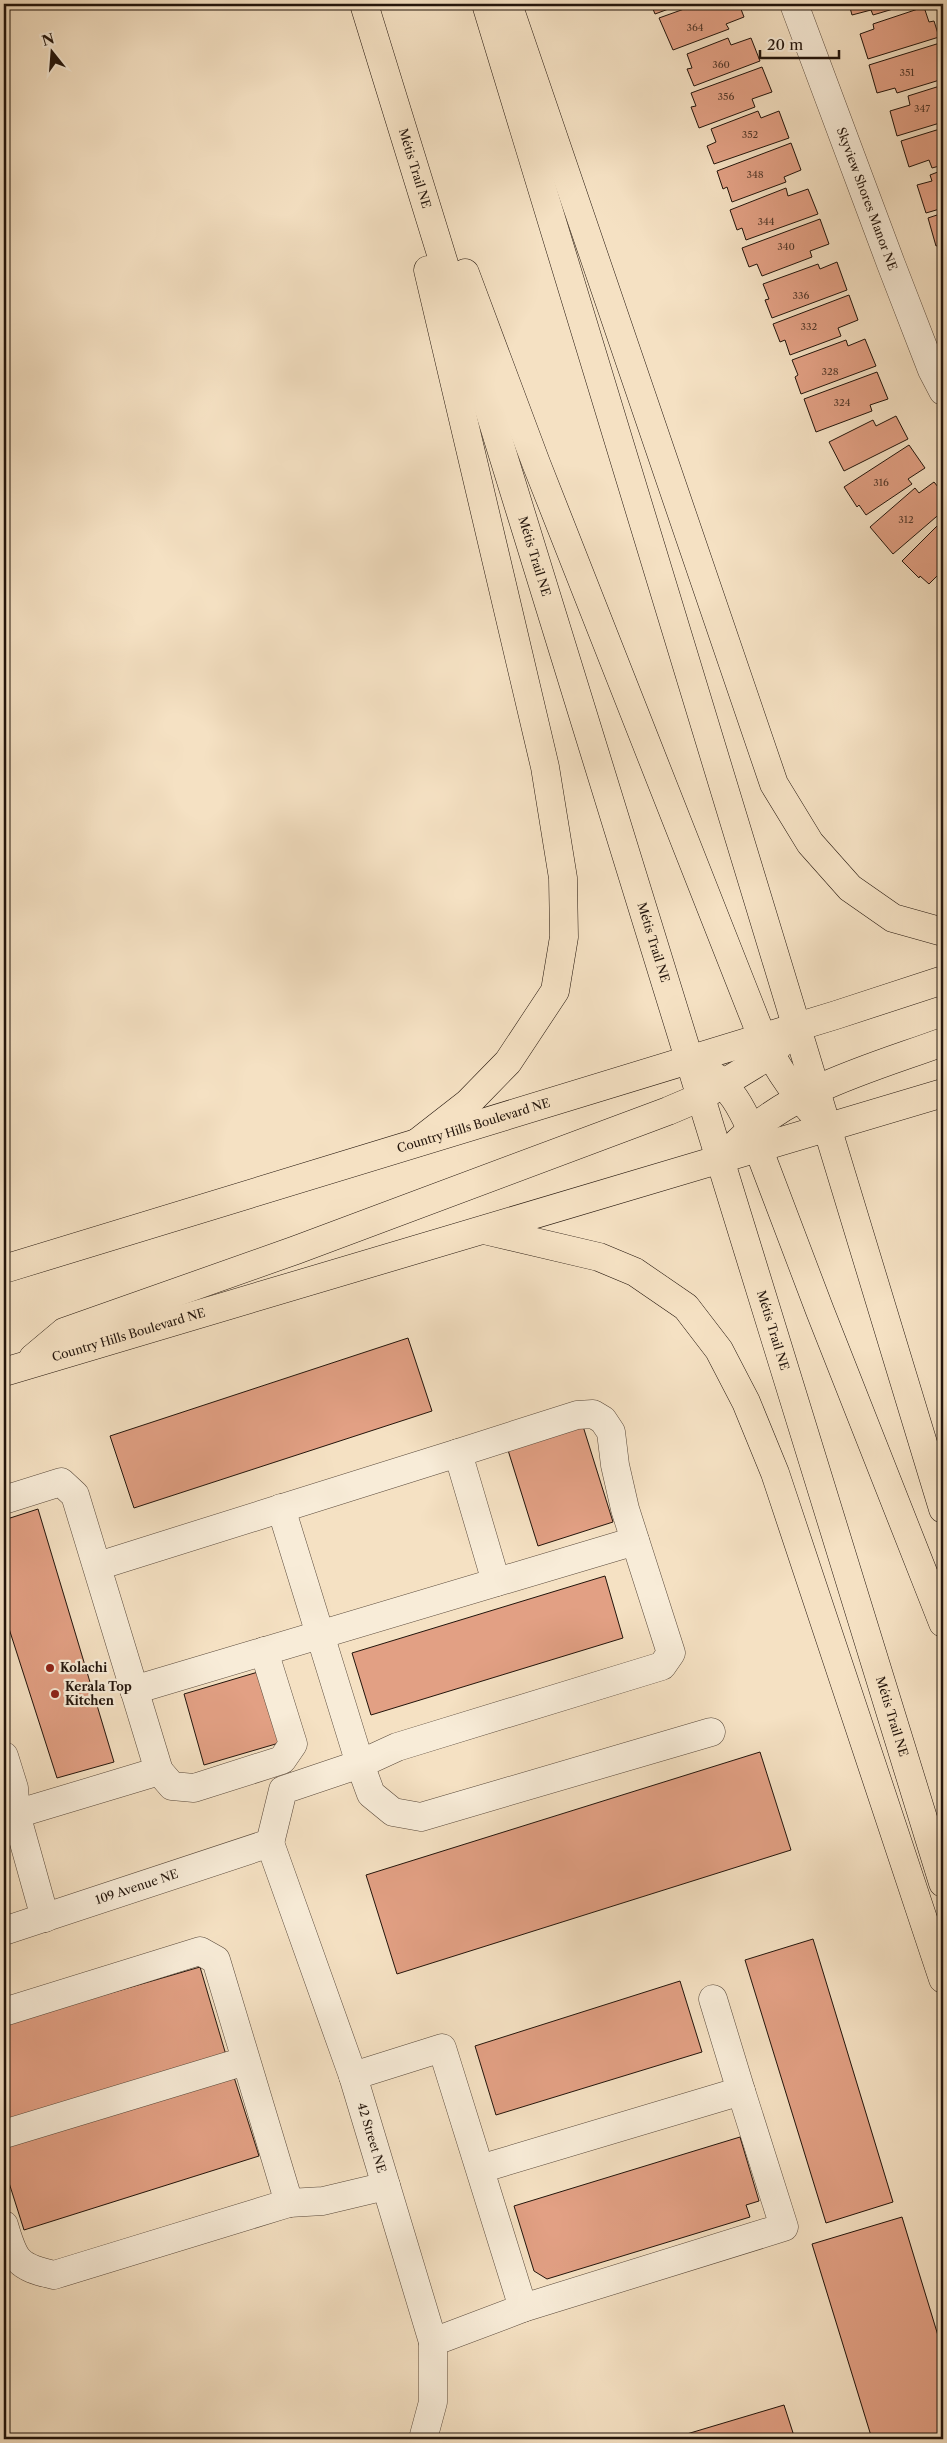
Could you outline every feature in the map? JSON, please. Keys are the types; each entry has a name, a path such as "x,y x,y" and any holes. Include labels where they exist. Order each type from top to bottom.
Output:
{"main road":[{"name":"Métis Trail NE","path":"364,4 943,1883"},
{"path":"486,4 796,1026 807,1093"},
{"path":"508,4 774,784 810,844 850,888 893,918 943,932"},
{"path":"372,33 545,767 563,878 564,937 555,991 508,1062 468,1102 418,1142"},
{"path":"401,125 450,236 536,463 766,1046 807,1093 827,1128 943,1509"},
{"name":"Country Hills Boulevard NE","path":"4,1269 689,1059 766,1046 796,1026 943,980"},
{"path":"721,1159 755,1138 807,1093 943,1042"},
{"path":"13,1369 64,1332 296,1250 701,1097 724,1083 766,1046"},
{"path":"689,1059 724,1083 742,1107 943,1623"},
{"path":"755,1138 827,1128 943,1093"},
{"name":"Country Hills Boulevard NE","path":"13,1369 721,1159"},
{"path":"482,1230 599,1257 635,1272 686,1307 719,1350 746,1402 776,1473 943,1979"}],"street":[{"name":"Skyview Shores Manor NE","path":"794,4 932,370 943,391"},
{"path":"98,1566 577,1415 593,1414 603,1420 610,1432 615,1466 635,1541 671,1653 662,1666 397,1747 360,1764 283,1790 270,1843"},
{"path":"458,1453 496,1582"},
{"path":"4,1500 61,1482 75,1495 159,1771 172,1786 194,1788 282,1760 293,1744 264,1651"},
{"path":"281,1508 371,1794 393,1812 421,1817 711,1732"},
{"path":"134,1690 635,1541"},
{"path":"4,1756 14,1788 10,1811 45,1918"},
{"path":"10,1811 159,1771"},
{"name":"109 Avenue NE","path":"4,1931 270,1843"},
{"name":"42 Street NE","path":"270,1843 353,2076 433,2342 433,2402 424,2439"},
{"path":"4,2012 200,1951 216,1960 289,2203"},
{"path":"433,2342 523,2308 784,2227 713,1999"},
{"path":"353,2076 442,2048 523,2308"},
{"path":"4,2134 245,2061"},
{"path":"480,2169 741,2091"},
{"path":"4,2225 12,2253 30,2270 54,2275 289,2203 323,2201 386,2186"}],"building":[{"path":"651,4 682,4 655,14"},
{"path":"698,4 739,4 744,17 726,24 729,29 673,50 659,18"},
{"path":"849,4 910,4 873,15 871,10 852,15"},
{"path":"924,7 929,22 934,21 939,37 868,59 860,34 874,29 873,24"},
{"path":"728,38 731,45 751,38 760,61 694,86 687,69 692,68 687,54"},
{"path":"943,42 943,79 897,93 895,88 877,93 869,65"},
{"path":"762,67 772,92 752,99 755,107 699,128 691,107 696,106 691,93"},
{"path":"943,85 943,122 897,136 890,111 910,105 908,96"},
{"path":"758,111 761,118 779,111 789,138 714,164 707,146 716,142 711,129"},
{"path":"943,128 943,165 932,168 929,160 909,167 901,141"},
{"path":"791,143 801,170 784,177 786,182 732,202 727,187 723,189 717,171"},
{"path":"943,170 943,208 926,213 917,185 932,181 930,175"},
{"path":"786,188 788,196 808,189 818,214 746,240 742,228 737,230 730,210"},
{"path":"943,213 943,244 936,246 928,218"},
{"path":"820,219 829,244 810,251 812,257 762,276 757,264 749,267 742,248"},
{"path":"837,262 847,290 772,318 765,300 769,299 763,284 818,264 820,269"},
{"path":"849,295 858,320 838,328 841,336 790,355 785,340 780,342 773,324"},
{"path":"865,339 876,366 801,394 795,377 798,375 792,360 846,340 848,346"},
{"path":"877,372 888,399 870,405 872,411 816,432 804,399"},
{"path":"896,416 908,439 844,471 829,442 873,420 876,426"},
{"path":"909,445 925,468 908,479 912,484 866,515 859,505 857,507 844,487"},
{"path":"934,482 943,493 943,511 893,554 870,527 915,488 919,493"},
{"path":"943,520 943,570 929,584 920,576 919,578 902,561"},
{"path":"408,1338 432,1411 134,1508 110,1436"},
{"path":"582,1423 613,1522 538,1546 507,1447"},
{"path":"38,1509 114,1762 57,1778 4,1613 4,1520"},
{"path":"605,1576 623,1638 371,1715 352,1653"},
{"path":"258,1672 279,1743 204,1765 184,1694"},
{"path":"760,1752 791,1850 397,1974 366,1875"},
{"path":"813,1939 893,2202 826,2223 745,1960"},
{"path":"200,1967 226,2055 4,2120 4,2024"},
{"path":"680,1981 702,2052 496,2115 475,2046"},
{"path":"233,2074 259,2156 24,2230 4,2167 4,2146"},
{"path":"740,2137 759,2201 746,2205 750,2217 547,2279 534,2271 514,2206"},
{"path":"902,2217 943,2352 943,2439 872,2439 812,2244"},
{"path":"784,2405 795,2439 670,2439"}],"place":[{"name":"Kolachi","path":"50,1668"},
{"name":"Kerala Top Kitchen","path":"55,1694"}]}
